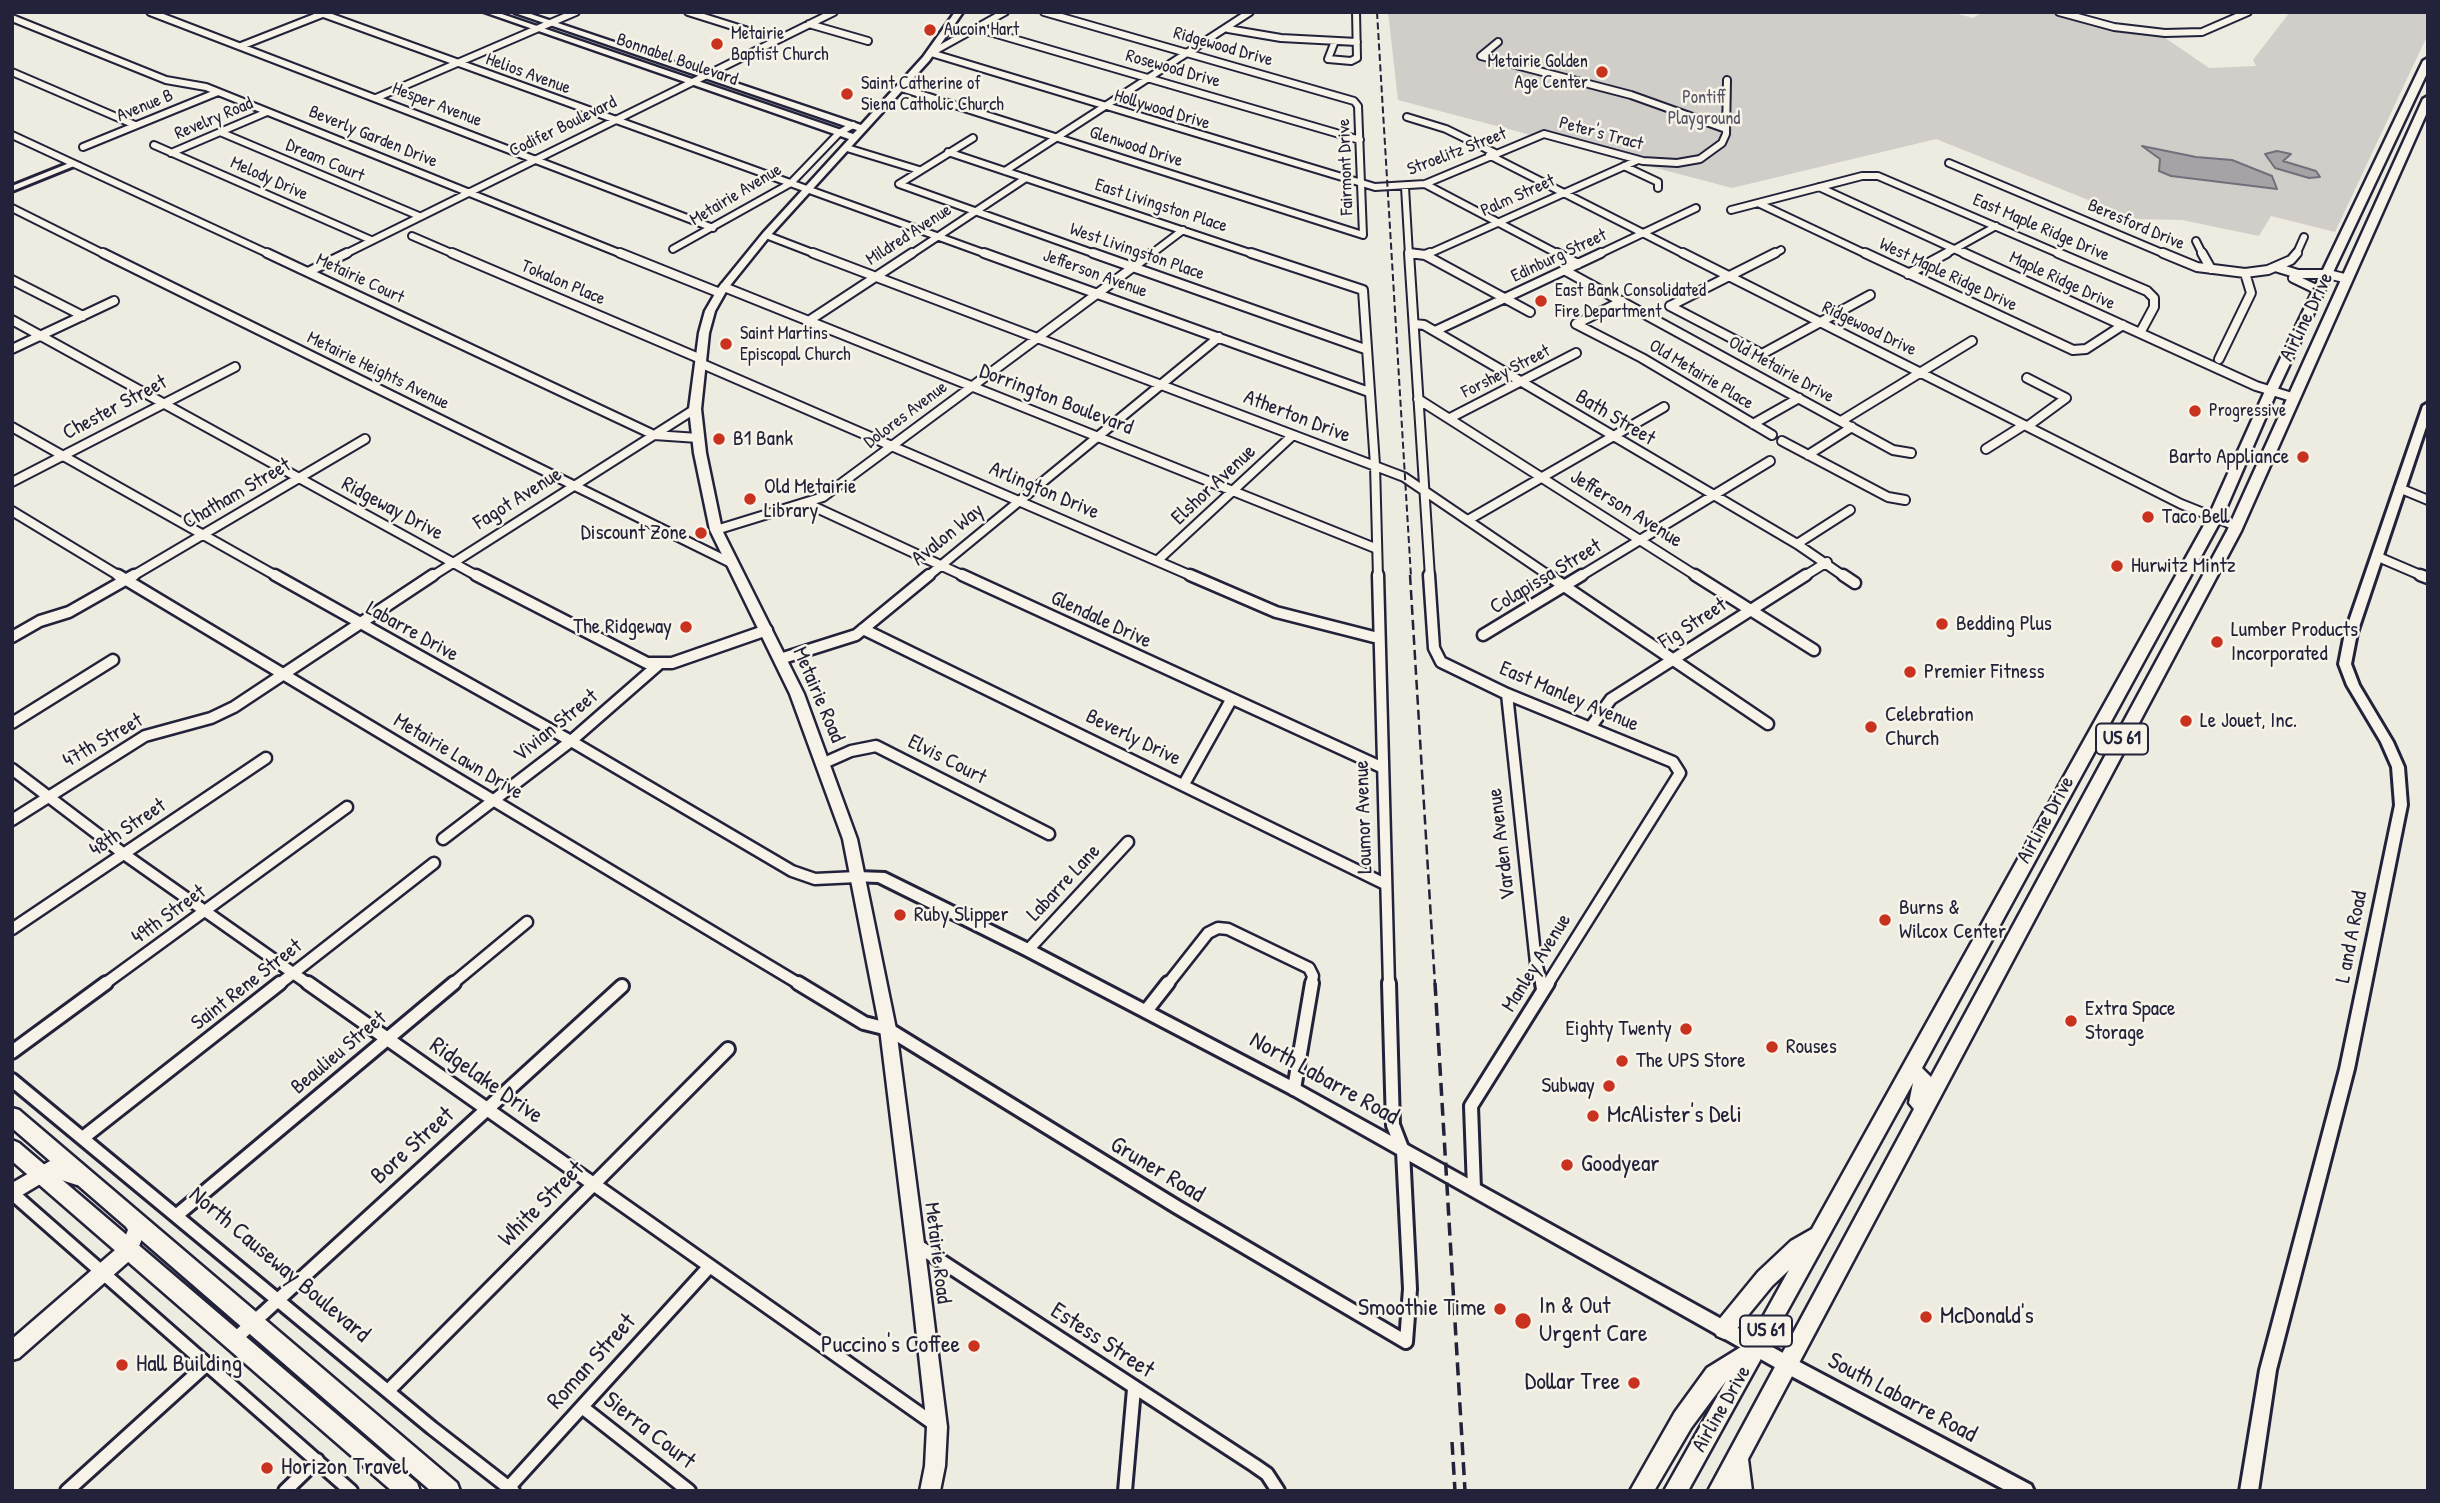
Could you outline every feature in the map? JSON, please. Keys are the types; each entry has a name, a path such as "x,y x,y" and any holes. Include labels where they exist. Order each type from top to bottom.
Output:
{"highway":[{"name":"Airline Drive","path":"1675,1491 1757,1348 2038,834 2215,518 2271,391 2427,65"},
{"name":"Airline Drive","path":"1719,1491 2236,527 2428,99"},
{"path":"2376,170 2395,174"},
{"path":"2351,225 2371,230"},
{"path":"2038,834 2063,846"},
{"path":"1906,1142 1924,1088 1922,1076 1910,1069"},
{"path":"12,1116 449,1491"},
{"path":"12,1149 401,1487"},
{"path":"1724,1329 1765,1279 1798,1248 1819,1235"},
{"path":"1641,1491 1683,1420 1715,1376 1757,1348"},
{"path":"1737,1457 1741,1491"}],"main road":[{"name":"Bonnabel Boulevard","path":"488,12 856,138"},
{"name":"Bonnabel Boulevard","path":"517,12 864,129"},
{"name":"Metairie Road","path":"930,1491 935,1466 937,1427 888,1029 850,839 824,763 780,659 729,562 716,530 695,409 700,361 710,311 722,290 766,235 931,53 959,12"},
{"path":"12,1193 50,1169 65,1172 91,1184"},
{"path":"12,1351 129,1250 137,1229 129,1217"}],"street":[{"name":"Hesper Avenue","path":"150,12 713,228"},
{"path":"376,98 576,12"},
{"path":"688,12 773,39"},
{"name":"Codifer Boulevard","path":"308,272 528,158 823,12"},
{"name":"Codifer Boulevard","path":"773,39 834,12"},
{"path":"931,53 1005,12"},
{"name":"Ridgewood Drive","path":"1044,12 1354,101"},
{"path":"1005,171 1190,54 1250,12"},
{"path":"1335,41 1328,59 1351,61 1357,58 1356,13 1346,12"},
{"path":"2059,12 2114,27 2165,33 2202,32 2248,12"},
{"path":"241,46 323,13"},
{"name":"Helios Avenue","path":"323,13 807,190"},
{"name":"Beverly Garden Drive","path":"12,18 166,80 206,87 464,191 722,290"},
{"path":"810,24 868,41"},
{"name":"Rosewood Drive","path":"976,28 1360,140"},
{"path":"1228,29 1281,37 1357,42"},
{"path":"1498,42 1481,56 1631,95 1726,129 1727,79"},
{"name":"Hollywood Drive","path":"931,53 1361,184 1387,187"},
{"path":"12,72 135,125"},
{"name":"Glenwood Drive","path":"901,88 1363,235"},
{"name":"Avenue B","path":"83,146 218,92"},
{"name":"Fairmont Drive","path":"1354,101 1358,106 1363,235"},
{"name":"Revelry Road","path":"171,153 267,112"},
{"name":"Ridgewood Drive","path":"1407,117 1446,129 1563,194 2181,504 2236,527"},
{"name":"Metairie Avenue","path":"673,249 791,183 839,132 852,125"},
{"name":"Peter's Tract","path":"1536,135 1547,135 1638,160 1677,163 1700,159 1722,143 1726,129"},
{"name":"Dream Court","path":"220,132 419,216"},
{"name":"Metairie Court","path":"12,135 653,435 698,438"},
{"name":"Stroelitz Street","path":"1387,187 1424,184 1536,135"},
{"path":"847,148 919,170 973,138"},
{"name":"Melody Drive","path":"154,145 371,240"},
{"name":"East Livingston Place","path":"948,152 1363,290"},
{"name":"Palm Street","path":"1425,255 1638,160"},
{"name":"Beresford Drive","path":"1949,163 2187,263 2211,270 2245,273 2273,268 2291,260 2300,250 2304,237"},
{"path":"12,189 75,164"},
{"path":"1624,166 1657,182 1658,188"},
{"name":"West Livingston Place","path":"919,170 899,184 1365,349"},
{"name":"East Maple Ridge Drive","path":"1819,187 1862,176 1878,176 2147,291 2154,298 2154,307 2140,333"},
{"name":"Mildred Avenue","path":"810,320 1026,178"},
{"path":"1424,184 1578,264"},
{"path":"1405,187 1425,493"},
{"path":"1731,210 1819,187"},
{"name":"Maple Ridge Drive","path":"1819,187 2123,326 2271,391 2295,398"},
{"name":"Jefferson Avenue","path":"807,190 939,234 1369,391"},
{"name":"West Maple Ridge Drive","path":"1758,203 2073,350 2086,349 2123,326"},
{"name":"Metairie Heights Avenue","path":"12,208 729,562"},
{"name":"Edinburg Street","path":"1435,331 1696,208"},
{"path":"1908,274 1996,226"},
{"name":"Dolores Avenue","path":"811,502 1184,230"},
{"name":"Atherton Drive","path":"766,235 1404,477 1768,724"},
{"name":"Tokalon Place","path":"412,236 700,361"},
{"path":"2196,241 2211,270"},
{"path":"1781,250 1670,306 1762,354 1870,295"},
{"path":"1409,253 1425,255 1530,312"},
{"path":"2273,268 2304,275 2328,274 2348,279"},
{"path":"2273,268 2320,291"},
{"name":"Old Metairie Drive","path":"1564,271 1893,450 1911,453"},
{"path":"2219,359 2251,293 2245,273"},
{"path":"12,280 83,316"},
{"name":"Dorrington Boulevard","path":"722,290 810,320 1375,548"},
{"name":"Loumor Avenue","path":"1363,290 1375,466 1375,548 1393,1125 1403,1151 1410,1289 1406,1342"},
{"path":"12,349 114,301"},
{"name":"Old Metairie Place","path":"1622,301 1576,324 1642,358 1772,435"},
{"name":"Ridgeway Drive","path":"12,320 452,562 647,663 658,665"},
{"name":"Bath Street","path":"1415,324 1435,331 1827,562"},
{"name":"Avalon Way","path":"780,659 850,638 863,629 1219,337"},
{"path":"1841,421 1972,341"},
{"name":"Forshey Street","path":"1450,418 1576,354"},
{"name":"Arlington Drive","path":"700,361 1287,617 1378,638"},
{"name":"Chester Street","path":"12,482 235,367"},
{"path":"1986,449 2066,398 2028,379"},
{"path":"1753,424 1799,398"},
{"name":"Jefferson Avenue","path":"1418,399 1814,650"},
{"path":"1468,520 1664,407"},
{"name":"Fagot Avenue","path":"221,714 452,562 695,409"},
{"name":"L and A Road","path":"2249,1491 2268,1370 2347,1069 2401,805 2398,767 2388,742 2353,685 2346,664 2351,633 2427,413"},
{"name":"Labarre Drive","path":"12,427 571,741 792,871 815,879 857,877"},
{"path":"1808,455 1852,427"},
{"name":"Elshor Avenue","path":"1158,560 1293,435"},
{"name":"Chatham Street","path":"12,637 40,621 69,612 365,439"},
{"path":"1782,441 1888,497 1905,500"},
{"name":"Colapissa Street","path":"1483,635 1770,461"},
{"path":"2399,488 2428,500"},
{"name":"East Manley Avenue","path":"1425,493 1434,648 1441,662 1507,694 1673,762 1679,770"},
{"path":"716,530 811,502"},
{"name":"Glendale Drive","path":"811,502 938,565 1381,767"},
{"path":"1797,544 1850,510"},
{"name":"Metairie Lawn Drive","path":"12,511 864,1023 888,1029"},
{"path":"2376,556 2428,578"},
{"path":"1827,562 1855,583"},
{"name":"Fig Street","path":"1590,728 1611,699 1750,608 1827,562"},
{"name":"Beverly Drive","path":"863,629 1385,884"},
{"path":"658,665 767,631"},
{"path":"12,723 113,660"},
{"name":"Vivian Street","path":"443,839 571,741 658,665"},
{"name":"Varden Avenue","path":"1507,694 1505,701 1536,963 1543,989"},
{"path":"1184,784 1231,700"},
{"name":"47th Street","path":"12,820 145,736 221,714"},
{"name":"Elvis Court","path":"824,763 869,746 882,748 1049,834"},
{"name":"48th Street","path":"12,929 265,758"},
{"name":"Ridgelake Drive","path":"12,769 124,854 595,1183 709,1267 937,1427"},
{"name":"Manley Avenue","path":"1474,1189 1471,1106 1673,785 1679,770"},
{"name":"49th Street","path":"12,1052 347,807"},
{"name":"Labarre Lane","path":"1028,950 1128,842"},
{"name":"Saint Rene Street","path":"84,1137 434,863"},
{"name":"North Labarre Road","path":"857,877 880,877 1146,1011 1294,1089 1757,1348"},
{"name":"Beaulieu Street","path":"177,1215 527,922"},
{"path":"1146,1011 1208,933 1218,928 1228,929 1309,968 1313,976 1294,1089"},
{"name":"Bore Street","path":"234,1340 622,986"},
{"name":"Gruner Road","path":"888,1029 1177,1207 1406,1342"},
{"name":"White Street","path":"389,1390 727,1049"},
{"name":"North Causeway Boulevard","path":"12,1080 511,1489"},
{"path":"12,1193 351,1491"},
{"name":"Estess Street","path":"914,1243 1133,1390 1267,1474 1278,1491"},
{"name":"Roman Street","path":"511,1489 709,1267"},
{"name":"South Labarre Road","path":"1757,1348 2025,1491"},
{"path":"67,1491 207,1364"},
{"path":"1125,1491 1133,1390"},
{"name":"Sierra Court","path":"582,1407 689,1491"},
{"path":"285,1491 317,1460"}],"green space":[{"name":"Pontiff Playground","path":"1388,12 1950,12 1973,18 1983,12 2052,12 2105,27 2158,33 2209,68 2256,66 2253,60 2290,12 2428,12 2428,34 2335,232 2271,216 2259,236 2182,220 2136,219 1936,139 1732,188 1398,100"}],"shaded area":[{"path":"2142,146 2196,157 2232,160 2272,176 2277,189 2171,176 2159,171 2160,159"},
{"path":"2277,151 2291,154 2283,161 2316,171 2320,177 2309,178 2275,168 2265,154"}],"railway":[{"path":"1377,12 1411,577"},
{"path":"1410,575 1435,985"},
{"path":"1435,983 1465,1491"},
{"path":"1452,1442 1455,1491"}],"place":[{"name":"Aucoin Hart","path":"930,30"},
{"name":"Metairie Baptist Church","path":"717,44"},
{"name":"Metairie Golden Age Center","path":"1602,72"},
{"name":"Saint Catherine of Siena Catholic Church","path":"847,94"},
{"name":"East Bank Consolidated Fire Department","path":"1541,301"},
{"name":"Saint Martins Episcopal Church","path":"726,344"},
{"name":"Progressive","path":"2195,411"},
{"name":"B1 Bank","path":"719,439"},
{"name":"Barto Appliance","path":"2303,457"},
{"name":"Old Metairie Library","path":"750,499"},
{"name":"Taco Bell","path":"2148,517"},
{"name":"Discount Zone","path":"701,533"},
{"name":"Hurwitz Mintz","path":"2117,566"},
{"name":"Bedding Plus","path":"1942,624"},
{"name":"The Ridgeway","path":"686,627"},
{"name":"Lumber Products Incorporated","path":"2217,642"},
{"name":"Premier Fitness","path":"1910,672"},
{"name":"Le Jouet, Inc.","path":"2186,721"},
{"name":"Celebration Church","path":"1871,727"},
{"name":"Ruby Slipper","path":"900,915"},
{"name":"Burns & Wilcox Center","path":"1885,920"},
{"name":"Extra Space Storage","path":"2071,1021"},
{"name":"Eighty Twenty","path":"1686,1029"},
{"name":"Rouses","path":"1772,1047"},
{"name":"The UPS Store","path":"1622,1061"},
{"name":"Subway","path":"1609,1086"},
{"name":"McAlister's Deli","path":"1593,1116"},
{"name":"Goodyear","path":"1567,1165"},
{"name":"Smoothie Time","path":"1500,1309"},
{"name":"McDonald's","path":"1926,1317"},
{"name":"In & Out Urgent Care","path":"1523,1321"},
{"name":"Puccino's Coffee","path":"974,1346"},
{"name":"Hall Building","path":"122,1365"},
{"name":"Dollar Tree","path":"1634,1383"},
{"name":"Horizon Travel","path":"267,1468"}]}
